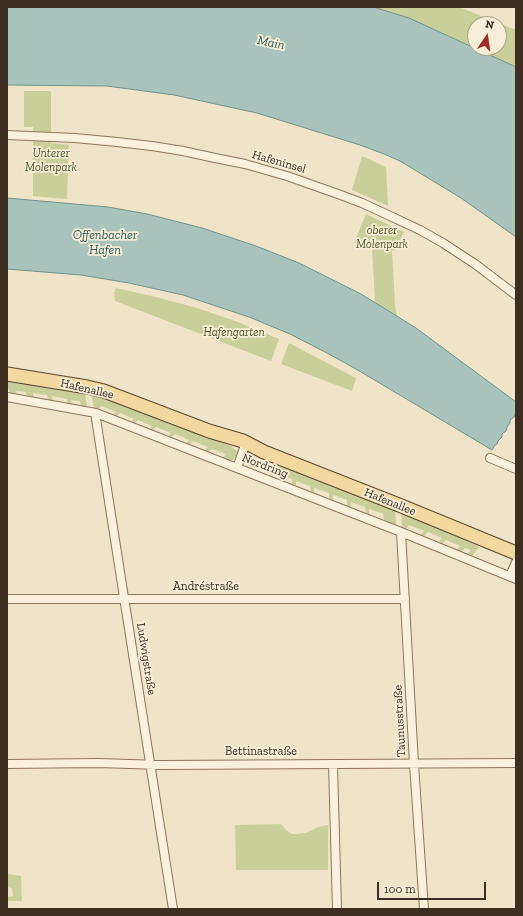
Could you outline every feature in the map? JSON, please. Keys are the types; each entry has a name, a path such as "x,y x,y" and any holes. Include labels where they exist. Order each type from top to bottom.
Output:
{"main road":[{"name":"Hafenallee","path":"7,374 100,390 209,432 244,448 264,452"},
{"name":"Hafenallee","path":"209,432 243,441 264,452 516,553"}],"street":[{"name":"Hafeninsel","path":"7,134 75,138 152,146 245,164 286,176 362,203 420,230 475,264 516,295"},
{"name":"Nordring","path":"9,398 96,413 401,532 513,578 516,562"},
{"name":"Ludwigstraße","path":"96,413 151,776 173,909"},
{"path":"237,468 244,448"},
{"path":"490,458 516,469"},
{"name":"Taunusstraße","path":"401,532 424,909"},
{"name":"Andréstraße","path":"7,599 405,600"},
{"name":"Bettinastraße","path":"7,764 516,763"},
{"path":"333,764 337,909"}],"green space":[{"path":"373,7 459,7 481,16 467,16 467,45 409,18"},
{"path":"507,26 516,30 516,67 492,56 507,56"},
{"name":"Unterer Molenpark","path":"24,91 51,91 51,143 69,145 67,199 33,196 33,127 24,127"},
{"path":"362,156 386,167 388,206 352,190"},
{"name":"oberer Molenpark","path":"366,214 404,232 395,251 392,250 397,316 375,303 372,248 354,243"},
{"name":"Hafengarten","path":"116,288 197,308 238,322 279,339 271,361 115,301 114,293"},
{"path":"289,343 356,378 352,391 281,364"},
{"path":"7,379 85,393 87,408 81,407 80,401 71,400 72,405 68,404 67,399 52,396 53,402 49,401 47,395 33,393 34,399 27,397 26,392 16,391 17,395 10,394 9,389 7,388"},
{"path":"91,393 231,446 237,451 236,457 232,460 222,458 226,454 212,449 207,452 204,451 208,447 193,441 189,445 186,444 189,440 175,434 171,438 167,437 171,433 156,427 152,431 149,430 152,426 138,420 134,424 130,423 134,419 120,413 116,417 112,416 116,412 102,406 97,410 94,409"},
{"path":"278,467 286,467 395,509 396,525 384,520 383,514 369,509 369,514 366,513 365,507 351,502 351,508 347,506 347,500 333,495 333,500 329,499 329,493 314,488 314,493 311,492 310,486 296,481 296,486 292,485 292,479 280,475 279,480"},
{"path":"401,511 456,533 465,540 479,547 472,556 467,554 471,550 465,548 461,552 457,550 460,546 446,540 442,544 439,542 442,538 428,532 424,536 420,535 424,531 409,525 406,529 402,527"},
{"path":"281,824 292,834 306,833 318,827 328,825 328,870 236,870 235,825"},
{"path":"7,874 21,876 22,901 7,901 7,897 13,896 12,888 7,887"}],"water":[{"name":"Main","path":"7,7 373,7 409,18 467,45 467,56 492,56 516,67 516,237 461,198 400,161 360,145 257,113 174,95 107,86 7,85"},
{"name":"Offenbacher Hafen","path":"7,198 108,207 147,214 202,228 256,246 299,263 361,294 416,328 516,402 516,412 514,417 510,420 506,431 502,434 502,437 492,450 327,353 290,334 249,317 183,295 129,283 81,275 7,269"}]}
